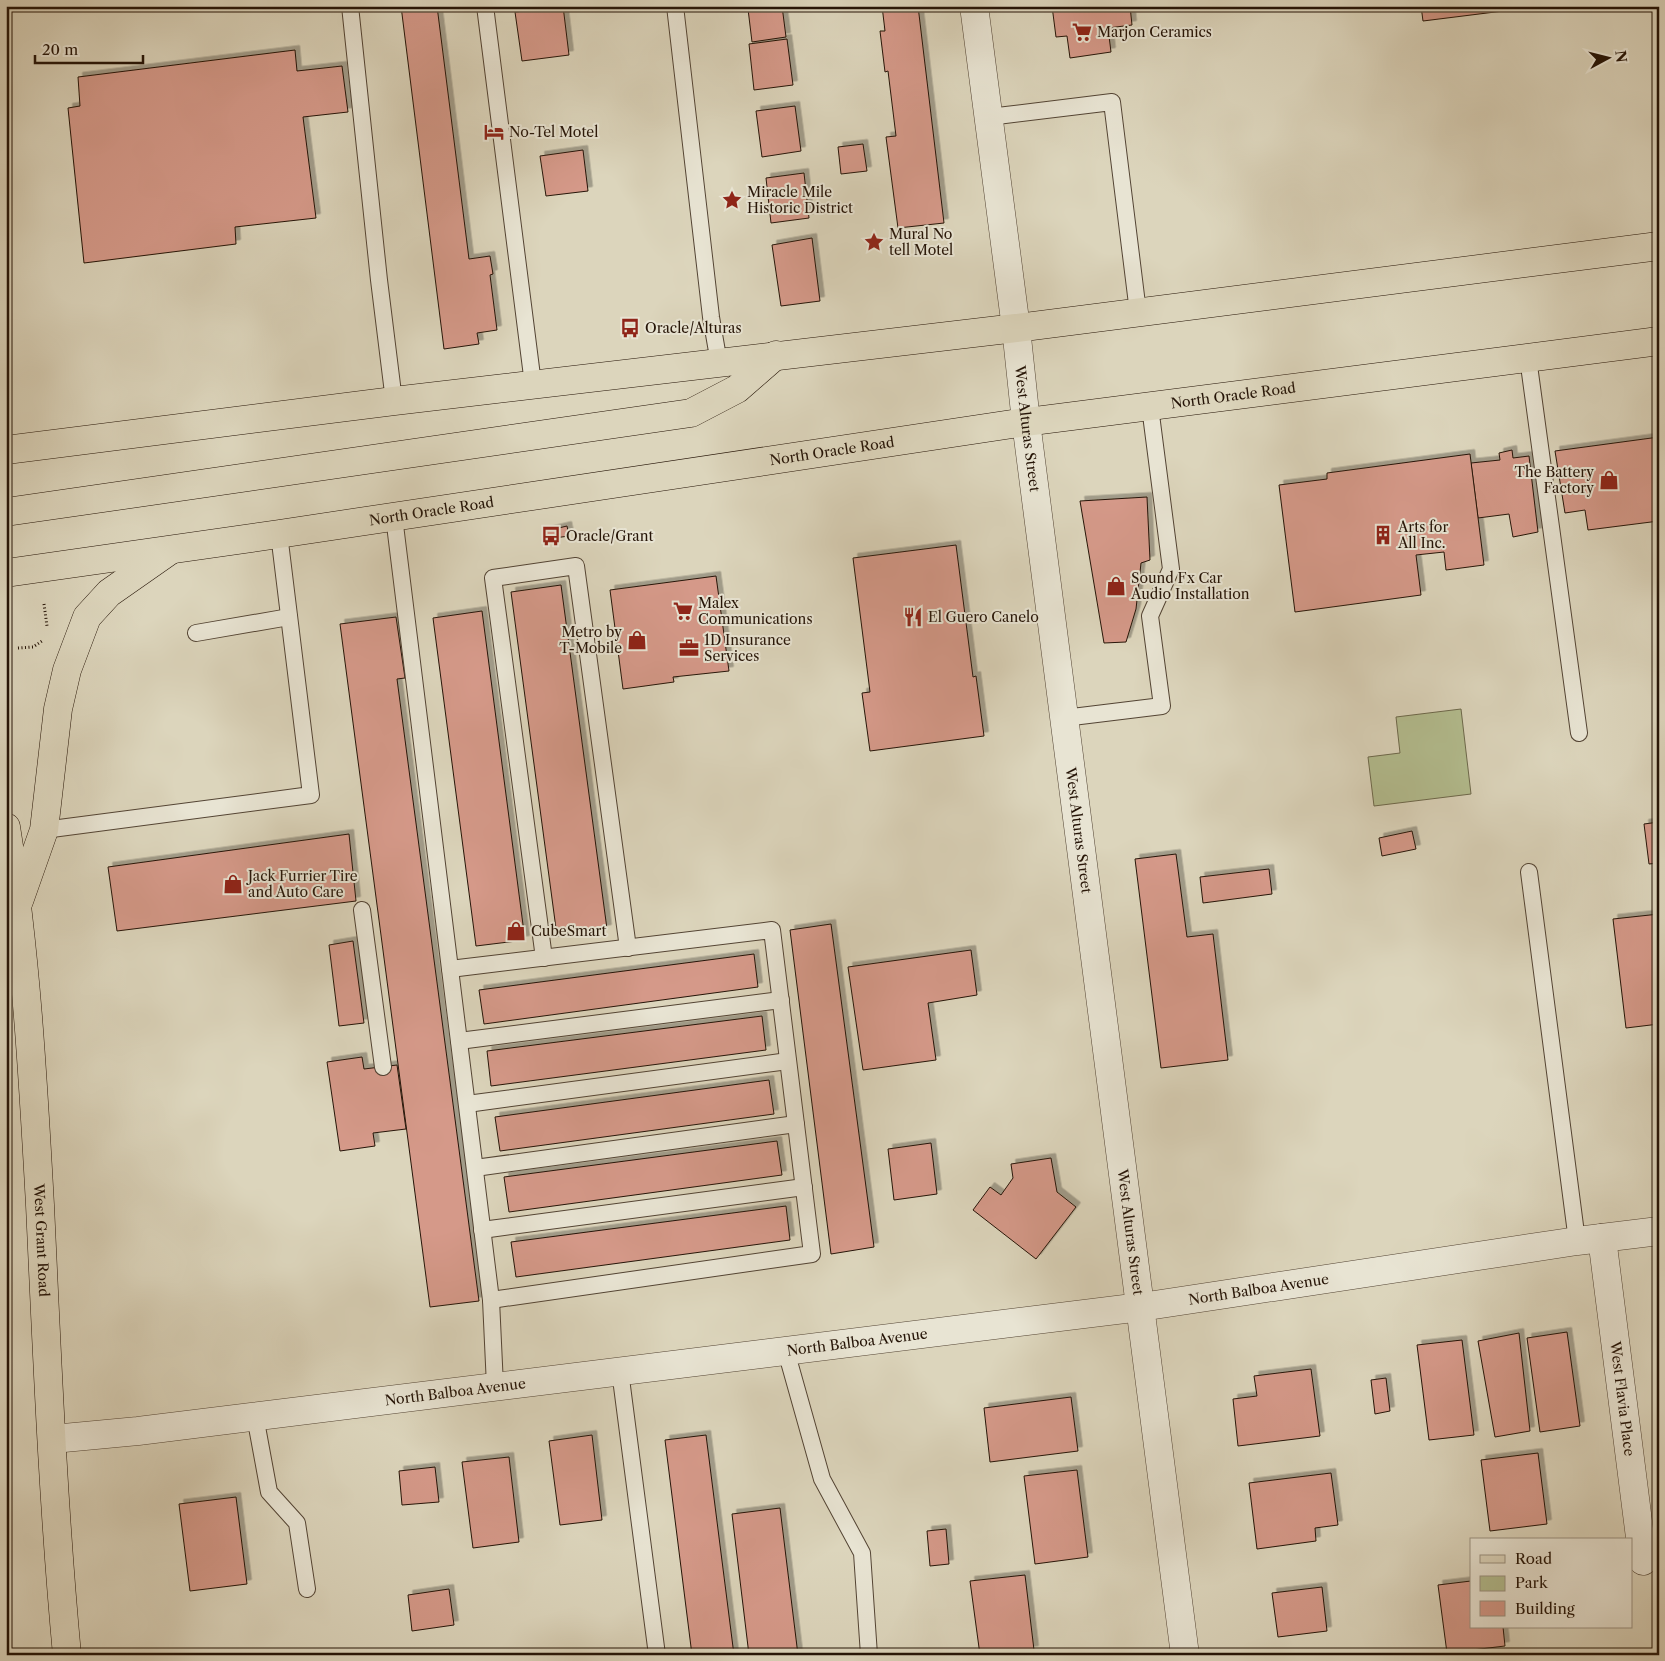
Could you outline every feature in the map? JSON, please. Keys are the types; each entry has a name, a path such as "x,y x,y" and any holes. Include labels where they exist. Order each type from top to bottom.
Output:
{"main road":[{"path":"6,450 533,384 1016,328 1659,246"},
{"name":"North Oracle Road","path":"6,573 1026,422 1659,341"},
{"path":"6,512 691,413 737,389 776,356"},
{"path":"17,907 44,830 58,709 68,670 87,617 109,593 173,549"},
{"name":"West Grant Road","path":"6,827 17,907 33,1074 52,1439 67,1655"}],"street":[{"name":"West Alturas Street","path":"974,6 1185,1655"},
{"name":"North Balboa Avenue","path":"52,1439 138,1431 1141,1307 1659,1231"},
{"name":"West Flavia Place","path":"1589,1240 1643,1561"}],"lane":[{"path":"350,6 379,280 394,401"},
{"path":"485,6 533,384"},
{"path":"675,6 711,317 719,363"},
{"path":"988,117 1112,102 1138,312"},
{"path":"1528,358 1579,733"},
{"path":"1064,718 1162,706 1150,616 1171,569 1150,407"},
{"path":"394,517 491,1300 495,1386"},
{"path":"44,830 311,796 279,534"},
{"path":"544,958 493,578 576,566 628,948"},
{"path":"196,633 289,617"},
{"path":"1529,872 1589,1240"},
{"path":"362,910 383,1067"},
{"path":"450,969 772,930 781,1000 812,1254 491,1300"},
{"path":"459,1041 781,1000"},
{"path":"467,1104 788,1061"},
{"path":"475,1168 796,1124"},
{"path":"482,1230 804,1187"},
{"path":"786,1351 822,1479 862,1554 869,1655"},
{"path":"620,1371 657,1655"},
{"path":"255,1416 269,1492 297,1523 307,1589"}],"path":[{"path":"44,604 47,623 46,633"},
{"path":"18,648 33,647 41,642 44,637"}],"green space":[{"path":"1461,709 1471,794 1374,806 1368,757 1400,753 1396,717"}],"building":[{"path":"401,6 437,6 469,259 490,256 493,274 490,275 497,330 477,333 479,344 444,349"},
{"path":"525,6 563,6 569,55 522,61 515,12 525,11"},
{"path":"782,6 786,37 752,42 748,9"},
{"path":"882,6 918,6 944,223 898,228 886,137 896,136 888,71 885,72 880,31 885,31"},
{"name":"Marjon Ceramics","path":"1052,6 1130,6 1132,25 1108,28 1111,52 1070,58 1067,36 1056,37"},
{"path":"1421,6 1527,6 1527,8 1423,21"},
{"path":"787,39 793,85 754,90 749,44"},
{"path":"295,50 297,71 342,66 348,112 303,117 316,218 235,227 236,244 84,263 68,108 80,106 78,77"},
{"path":"795,106 801,151 762,157 756,111"},
{"path":"863,144 867,171 841,174 838,147"},
{"path":"583,150 588,191 546,196 540,156"},
{"path":"804,173 809,218 771,223 766,178"},
{"path":"812,238 820,301 781,306 772,245"},
{"name":"The Battery Factory","path":"1659,437 1659,521 1588,530 1585,510 1565,513 1555,451"},
{"path":"1512,450 1513,458 1529,456 1538,532 1513,537 1509,514 1478,518 1471,463 1500,460 1499,453"},
{"name":"Arts for All Inc.","path":"1470,454 1484,565 1446,570 1444,552 1416,555 1421,595 1295,612 1279,485 1327,479 1327,473"},
{"name":"Sound Fx Car Audio Installation","path":"1147,497 1150,560 1141,563 1136,609 1126,642 1104,643 1080,501"},
{"path":"567,526 569,536 547,539 546,531"},
{"name":"El Guero Canelo","path":"956,545 973,677 976,676 984,736 870,751 862,693 870,692 853,558"},
{"path":"716,576 729,671 673,677 674,682 623,689 610,590"},
{"path":"561,585 607,929 557,936 511,592"},
{"path":"482,611 525,940 476,946 433,618"},
{"path":"396,617 405,678 397,679 479,1301 430,1307 340,624"},
{"path":"1659,822 1659,863 1649,864 1644,824"},
{"path":"1412,831 1416,849 1382,856 1379,838"},
{"name":"Jack Furrier Tire and Auto Care","path":"349,834 356,901 117,931 108,867"},
{"path":"1176,854 1187,937 1213,934 1228,1060 1161,1068 1135,859"},
{"path":"1269,869 1272,894 1203,903 1200,877"},
{"path":"1659,914 1659,1024 1626,1028 1613,919"},
{"path":"831,924 874,1247 831,1254 790,930"},
{"path":"353,941 364,1023 339,1026 329,945"},
{"path":"971,950 977,995 928,1003 936,1060 863,1070 848,967"},
{"path":"754,954 758,987 484,1024 479,990"},
{"path":"762,1016 766,1050 491,1086 487,1051"},
{"path":"362,1057 364,1069 397,1065 406,1129 373,1133 375,1146 340,1151 327,1062"},
{"path":"769,1080 774,1114 500,1151 495,1117"},
{"path":"777,1141 782,1175 509,1212 504,1177"},
{"path":"931,1143 937,1194 894,1200 888,1149"},
{"path":"1051,1158 1057,1192 1076,1207 1036,1259 973,1210 990,1187 1001,1195 1013,1178 1011,1164"},
{"path":"786,1206 790,1240 516,1277 511,1242"},
{"path":"1567,1332 1580,1426 1540,1432 1527,1338"},
{"path":"1519,1333 1530,1431 1495,1437 1478,1341"},
{"path":"1462,1340 1474,1435 1429,1440 1417,1345"},
{"path":"1311,1369 1320,1436 1238,1446 1233,1399 1257,1396 1254,1376"},
{"path":"1386,1378 1390,1411 1375,1414 1371,1380"},
{"path":"1071,1397 1078,1451 990,1462 984,1408"},
{"path":"592,1435 602,1520 560,1525 549,1441"},
{"path":"706,1435 734,1655 692,1655 665,1440"},
{"path":"1538,1453 1547,1524 1490,1531 1481,1460"},
{"path":"509,1457 519,1542 473,1548 462,1462"},
{"path":"435,1467 439,1502 402,1505 399,1471"},
{"path":"1077,1470 1088,1557 1035,1564 1024,1476"},
{"path":"1331,1473 1338,1525 1315,1528 1316,1541 1257,1549 1249,1483"},
{"path":"236,1497 247,1584 190,1591 179,1504"},
{"path":"780,1508 798,1655 749,1655 732,1514"},
{"path":"946,1529 949,1564 930,1566 927,1531"},
{"path":"1025,1575 1034,1650 980,1655 970,1581"},
{"path":"1470,1581 1470,1628 1503,1628 1505,1646 1447,1653 1438,1585"},
{"path":"1322,1587 1327,1631 1278,1637 1272,1593"},
{"path":"449,1589 454,1625 412,1631 408,1595"}],"place":[{"name":"Marjon Ceramics","path":"1082,32"},
{"name":"No-Tel Motel","path":"494,132"},
{"name":"Miracle Mile Historic District","path":"732,200"},
{"name":"Mural No tell Motel","path":"874,242"},
{"name":"Oracle/Alturas","path":"630,328"},
{"name":"The Battery Factory","path":"1609,480"},
{"name":"Arts for All Inc.","path":"1383,535"},
{"name":"Oracle/Grant","path":"551,536"},
{"name":"Sound Fx Car Audio Installation","path":"1116,586"},
{"name":"Malex Communications","path":"683,611"},
{"name":"El Guero Canelo","path":"913,617"},
{"name":"Metro by T-Mobile","path":"637,640"},
{"name":"1D Insurance Services","path":"689,648"},
{"name":"Jack Furrier Tire and Auto Care","path":"233,884"},
{"name":"CubeSmart","path":"516,931"}]}
